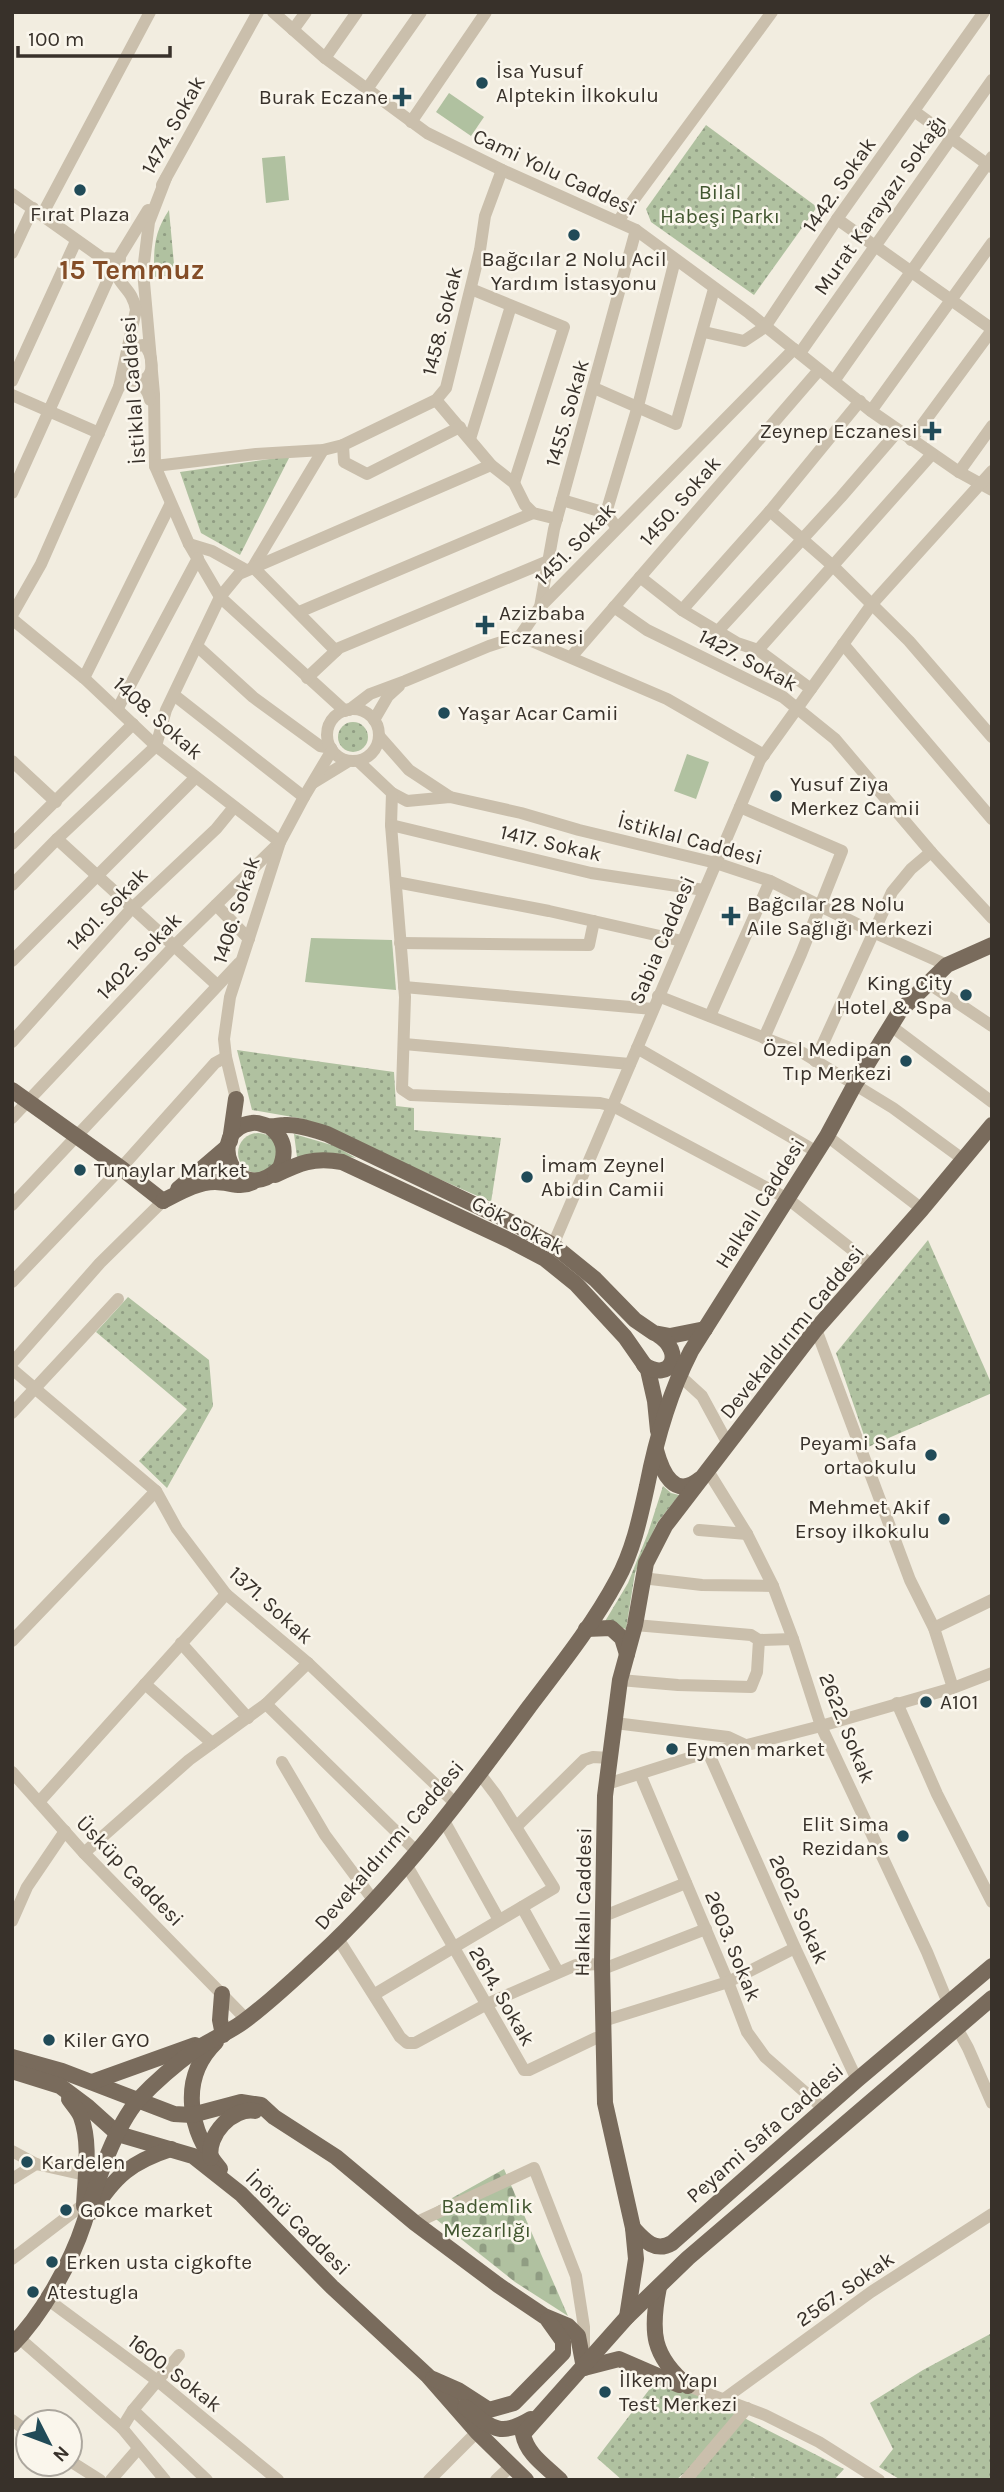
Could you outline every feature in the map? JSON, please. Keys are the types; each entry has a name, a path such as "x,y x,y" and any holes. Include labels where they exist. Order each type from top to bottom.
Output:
{"main road":[{"name":"Halkalı Caddesi","path":"635,1534 679,1375 705,1329 827,1136 900,1010 947,965 992,945"},
{"path":"12,1090 163,1201 193,1187 216,1182 245,1186 280,1168 285,1151 283,1142 266,1125 242,1111 236,1099"},
{"path":"236,1099 228,1144 229,1164 240,1177 265,1178"},
{"name":"Gök Sokak","path":"163,1201 228,1144 236,1131 243,1126 300,1125 327,1134 553,1245 595,1279 635,1320 659,1335"},
{"name":"Devekaldırımı Caddesi","path":"642,1578 646,1563 665,1525 816,1329 992,1125"},
{"name":"Gök Sokak","path":"265,1178 302,1162 323,1159 342,1162 545,1259 576,1284 625,1337 648,1370 655,1401 658,1444"},
{"path":"429,1203 437,1187"},
{"path":"659,1335 670,1336 705,1329"},
{"path":"644,1365 657,1371 671,1364 673,1350 659,1335"},
{"path":"658,1444 664,1473 674,1484 687,1486 706,1473"},
{"name":"Devekaldırımı Caddesi","path":"83,2225 98,2179 118,2134 139,2100 196,2049 246,2019 374,1900 480,1774 586,1629 619,1577 635,1534"},
{"name":"Halkalı Caddesi","path":"633,2228 604,2104 602,1967 607,1784 620,1680 635,1625 642,1578"},
{"path":"586,1629 611,1628 622,1638 627,1654"},
{"name":"Peyami Safa Caddesi","path":"633,2228 652,2245 666,2246 992,1966"},
{"path":"222,1994 220,2020 223,2035"},
{"path":"560,2480 528,2450 523,2434 627,2317 688,2258 992,1998"},
{"path":"92,2082 223,2035"},
{"path":"223,2035 206,2052 195,2074 191,2090 192,2115 203,2146 241,2194"},
{"path":"12,2057 92,2082 156,2109 192,2115 241,2102 261,2105 274,2117 336,2157 415,2223 498,2285 544,2316 568,2326 578,2336 584,2368"},
{"path":"12,2071 60,2086 118,2134"},
{"path":"60,2086 81,2115 85,2145 83,2225"},
{"path":"211,2158 209,2153 215,2136 239,2111 247,2110 274,2117"},
{"name":"İnönü Caddesi","path":"118,2134 192,2156 241,2194 332,2287 428,2376 477,2432 526,2480"},
{"path":"16,2341 47,2299 66,2265 83,2225 122,2173 138,2161 172,2149"},
{"path":"627,2317 636,2267 633,2228"},
{"path":"659,2287 654,2330 658,2350 670,2371 688,2386"},
{"name":"İnönü Caddesi","path":"428,2376 458,2390 489,2410 509,2406 563,2353 561,2336 544,2316"},
{"path":"584,2368 619,2359 669,2382 688,2386"},
{"path":"428,2376 497,2429 506,2431 517,2427 542,2412"}],"street":[{"path":"12,253 38,212 149,12"},
{"name":"1474. Sokak","path":"12,493 119,266 258,12"},
{"name":"Cami Yolu Caddesi","path":"273,12 325,58 427,133 636,230 898,431 958,472 992,490"},
{"path":"293,30 306,12"},
{"path":"325,58 357,12"},
{"path":"367,89 421,12"},
{"path":"411,122 486,12"},
{"path":"618,221 772,12"},
{"name":"1442. Sokak","path":"765,327 837,219 984,12"},
{"name":"Murat Karayazı Sokağı","path":"797,351 992,80"},
{"path":"834,381 990,163 914,111"},
{"name":"1458. Sokak","path":"155,466 256,454 323,450 342,445 436,400 446,388 471,289 485,216 502,170"},
{"name":"İstiklal Caddesi","path":"166,178 149,222 143,271 153,363 155,466 189,544 220,597 342,713"},
{"path":"12,194 76,241 119,266 132,283 139,279 143,271 138,258 130,255 119,266"},
{"path":"837,219 992,330 911,440"},
{"name":"1455. Sokak","path":"540,607 556,519 636,230"},
{"path":"12,381 76,241"},
{"path":"871,411 992,243"},
{"path":"606,513 638,406 675,260"},
{"path":"12,617 41,564 119,387 127,361 136,310 135,298 119,266"},
{"path":"471,289 564,327 514,483"},
{"path":"594,388 676,424 714,289"},
{"path":"470,439 511,306"},
{"path":"704,332 744,341 765,327"},
{"path":"119,387 127,380 139,381 147,376 153,363 150,351 141,345 133,349 127,361 128,373 139,381 149,393 154,426"},
{"name":"1451. Sokak","path":"520,636 540,607 797,351"},
{"name":"1450. Sokak","path":"571,657 819,370"},
{"path":"12,395 99,433"},
{"path":"436,400 491,465 514,483 525,505 533,513 556,519"},
{"path":"682,610 770,511 860,401"},
{"path":"958,472 992,426"},
{"path":"342,445 344,462 367,474 460,427"},
{"path":"717,632 898,431"},
{"path":"249,568 323,450"},
{"path":"758,650 932,454"},
{"path":"12,886 57,839 156,747 166,709 220,597 239,574 491,465"},
{"name":"Sabia Caddesi","path":"553,1245 764,755 872,604 992,471"},
{"path":"562,500 606,513 617,528"},
{"path":"84,678 170,505"},
{"path":"770,511 832,566 909,641 992,737"},
{"path":"299,612 533,513"},
{"path":"189,544 249,568 299,612 336,651"},
{"path":"118,708 198,558"},
{"path":"307,678 336,651 368,635 548,561"},
{"path":"640,577 682,610 717,632 758,650 811,689"},
{"name":"1427. Sokak","path":"614,607 647,630 783,697 835,739 931,852 992,918"},
{"name":"1408. Sokak","path":"12,617 118,708 156,747 281,842"},
{"path":"332,749 327,733 342,713 370,694 520,636 667,699 764,755"},
{"path":"843,644 992,819"},
{"path":"197,646 253,697 320,746 354,761 391,793 407,801 391,825"},
{"path":"373,720 388,696 405,681"},
{"path":"174,695 304,797"},
{"path":"342,713 363,711 373,720 379,736 373,752 354,761"},
{"path":"12,845 133,724"},
{"name":"İstiklal Caddesi","path":"379,736 409,770 450,797"},
{"name":"1406. Sokak","path":"226,1057 224,1039 230,997 281,842 332,749"},
{"path":"12,761 56,802"},
{"name":"1406. Sokak","path":"313,783 354,761"},
{"path":"12,961 195,778"},
{"path":"391,793 391,825 404,986 402,1089 411,1095 600,1103 613,1106 788,1199 873,1266"},
{"name":"İstiklal Caddesi","path":"407,801 450,797 716,863 770,881 947,965"},
{"name":"1401. Sokak","path":"12,1042 132,908 216,829 234,807"},
{"path":"740,807 842,851 764,1038"},
{"name":"1417. Sokak","path":"391,825 591,873 705,890"},
{"path":"57,839 217,985"},
{"name":"1402. Sokak","path":"12,1118 174,946 281,842"},
{"path":"815,1061 892,892 911,869 931,852"},
{"path":"710,1016 770,881"},
{"path":"396,882 682,941"},
{"path":"216,905 249,939"},
{"path":"400,943 589,944 594,921"},
{"path":"12,1205 242,960"},
{"path":"928,984 992,1026"},
{"path":"404,986 653,1009"},
{"path":"659,996 815,1061 893,1108 964,1160"},
{"path":"891,1026 992,1102"},
{"path":"404,1044 630,1064"},
{"path":"637,1048 817,1152"},
{"path":"12,1282 121,1168 215,1063 226,1057 236,1099"},
{"path":"827,1136 922,1209"},
{"path":"12,1363 100,1263 163,1201"},
{"path":"12,1413 118,1299"},
{"path":"816,1329 910,1580 934,1628 953,1688"},
{"name":"1371. Sokak","path":"12,1369 156,1491 177,1530 226,1594 308,1663 456,1804"},
{"path":"679,1375 702,1396 728,1444"},
{"name":"2622. Sokak","path":"706,1473 747,1534 773,1586 821,1726 927,1952 948,2003"},
{"path":"12,1641 156,1491"},
{"path":"699,1530 747,1534"},
{"path":"642,1578 702,1585 773,1586"},
{"path":"39,1802 226,1594"},
{"path":"934,1628 992,1600"},
{"path":"635,1625 751,1635 759,1640 793,1639"},
{"path":"620,1680 751,1687 757,1672 759,1640"},
{"path":"181,1643 248,1718"},
{"path":"85,1853 212,1743 265,1704 308,1663"},
{"path":"607,1784 709,1752 821,1726 953,1688 992,1673"},
{"path":"145,1684 212,1743"},
{"path":"897,1703 937,1794 987,1877 992,1902"},
{"name":"2614. Sokak","path":"265,1704 411,1857 453,1948 524,2070 596,2038 603,2038"},
{"path":"615,1723 728,1737 747,1745"},
{"name":"2602. Sokak","path":"709,1752 795,1948 857,2080"},
{"path":"516,1827 584,1760 610,1758"},
{"path":"282,1762 325,1835 374,1900"},
{"name":"Üsküp Caddesi","path":"12,1772 85,1853 246,2019"},
{"path":"375,1994 554,1888 480,1774"},
{"name":"2603. Sokak","path":"640,1774 747,2032 765,2057 824,2109"},
{"path":"443,1819 499,1920"},
{"path":"12,1921 27,1887 65,1831"},
{"path":"604,1916 686,1884"},
{"path":"522,1907 558,1972"},
{"path":"337,1937 400,2037 407,2043 415,2043 487,2004 558,1972 576,1965 602,1967 706,1929"},
{"path":"603,2021 728,1982 795,1948"},
{"path":"957,2028 992,2103"},
{"path":"12,2151 36,2164 85,2175"},
{"path":"12,2179 36,2164"},
{"path":"415,2223 534,2168 576,2276 584,2327 584,2368"},
{"path":"12,2259 84,2204"},
{"name":"2567. Sokak","path":"724,2399 871,2292 992,2214"},
{"name":"1600. Sokak","path":"47,2299 159,2382 278,2480"},
{"path":"16,2341 122,2428 165,2480"},
{"path":"122,2428 133,2410 179,2356"},
{"path":"688,2386 747,2408 819,2442 879,2480"},
{"path":"686,2480 747,2408"},
{"path":"133,2410 208,2480"},
{"path":"429,2480 477,2432"},
{"path":"111,2480 138,2449"},
{"path":"496,2480 511,2466"},
{"path":"84,2470 100,2480"}],"green space":[{"path":"449,93 484,117 471,136 436,112"},
{"name":"Bilal Habeşi Parkı","path":"706,125 817,207 754,295 651,222 646,209"},
{"path":"285,156 289,200 266,203 262,158"},
{"path":"169,210 175,275 154,277 155,242"},
{"path":"290,456 240,555 201,533 180,472"},
{"path":"353,722 364,726 368,737 364,748 353,752 342,748 338,737 342,726"},
{"path":"687,754 709,762 696,799 674,791"},
{"path":"311,938 392,940 396,990 305,982"},
{"path":"237,1050 394,1072 396,1106 414,1108 414,1130 501,1138 491,1202 304,1119 252,1110"},
{"path":"258,1133 272,1139 278,1153 272,1167 258,1173 244,1167 238,1153 244,1139"},
{"path":"294,1134 335,1146 356,1158 328,1153 297,1157"},
{"path":"928,1240 992,1385 992,1393 868,1447 836,1353"},
{"path":"128,1297 209,1360 213,1406 167,1488 139,1461 187,1409 96,1332"},
{"path":"663,1486 671,1493 679,1495 657,1523 635,1573 626,1629 604,1623 628,1583"},
{"name":"Bademlik Mezarlığı","path":"504,2169 568,2316 515,2282 427,2212"},
{"path":"992,2333 992,2480 901,2480 879,2467 893,2449 870,2403 923,2370"},
{"path":"652,2386 705,2394 748,2420 844,2469 834,2480 756,2480 754,2477 751,2480 689,2480 683,2474 676,2480 622,2480 597,2458"}],"place":[{"name":"İsa Yusuf Alptekin İlkokulu","path":"482,83"},
{"name":"Burak Eczane","path":"402,97"},
{"name":"Fırat Plaza","path":"80,190"},
{"name":"Bağcılar 2 Nolu Acil Yardım İstasyonu","path":"574,235"},
{"name":"Zeynep Eczanesi","path":"932,431"},
{"name":"Azizbaba Eczanesi","path":"485,625"},
{"name":"Yaşar Acar Camii","path":"444,713"},
{"name":"Yusuf Ziya Merkez Camii","path":"776,796"},
{"name":"Bağcılar 28 Nolu Aile Sağlığı Merkezi","path":"731,916"},
{"name":"King City Hotel & Spa","path":"966,995"},
{"name":"Özel Medipan Tıp Merkezi","path":"906,1061"},
{"name":"Tunaylar Market","path":"80,1170"},
{"name":"İmam Zeynel Abidin Camii","path":"527,1177"},
{"name":"Peyami Safa ortaokulu","path":"931,1455"},
{"name":"Mehmet Akif Ersoy ilkokulu","path":"944,1519"},
{"name":"A101","path":"926,1702"},
{"name":"Eymen market","path":"672,1749"},
{"name":"Elit Sima Rezidans","path":"903,1836"},
{"name":"Kiler GYO","path":"49,2040"},
{"name":"Kardelen","path":"27,2162"},
{"name":"Gokce market","path":"66,2210"},
{"name":"Erken usta cigkofte","path":"52,2262"},
{"name":"Atestugla","path":"33,2292"},
{"name":"İlkem Yapı Test Merkezi","path":"605,2392"}],"district":[{"name":"15 Temmuz","path":"132,269"}]}
